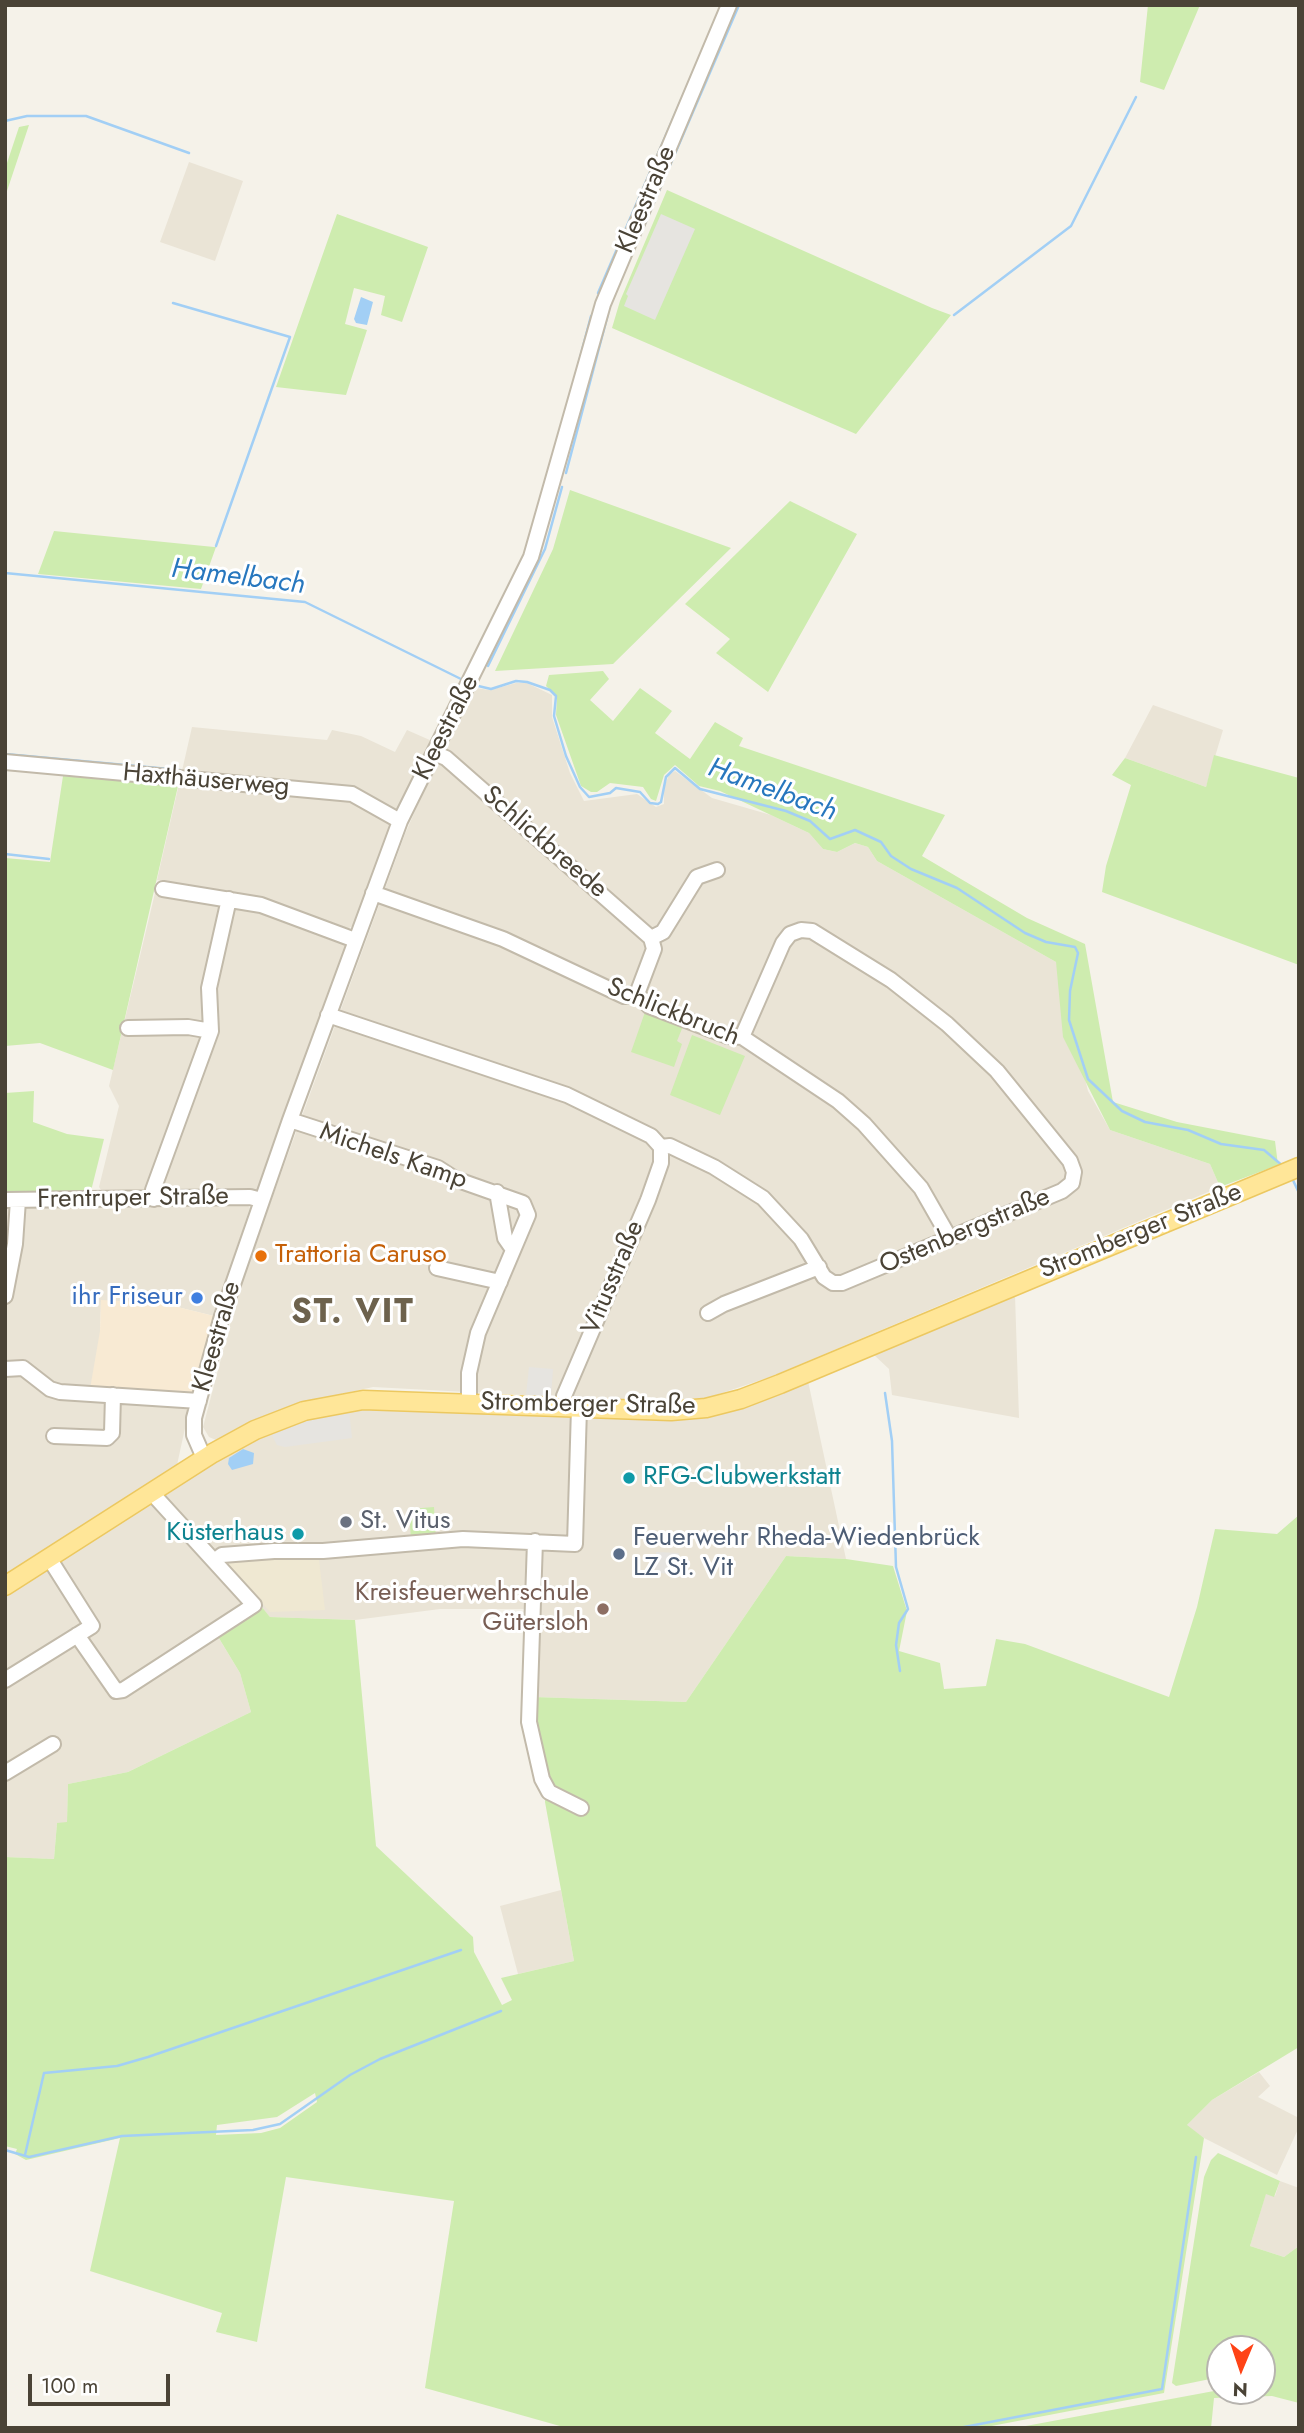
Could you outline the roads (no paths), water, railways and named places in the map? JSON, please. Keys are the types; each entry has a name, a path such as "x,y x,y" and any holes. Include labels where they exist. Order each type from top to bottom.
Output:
{"main road":[{"name":"Stromberger Straße","path":"5,1586 204,1458 255,1430 326,1405 363,1400 671,1411 706,1408 741,1399 1296,1168"}],"street":[{"name":"Kleestraße","path":"204,1458 194,1435 199,1401 222,1316 261,1200 400,821 531,557 603,304 729,5"},
{"name":"Schlickbreede","path":"434,753 460,770 651,938"},
{"name":"Haxthäuserweg","path":"5,762 352,794 400,821"},
{"path":"637,994 654,949 651,938 663,932 697,877 717,870"},
{"path":"163,889 261,905 355,940"},
{"name":"Schlickbruch","path":"373,893 503,939 624,996 637,994 649,1006 728,1036 742,1037 807,1079 864,1124 921,1188 950,1237"},
{"path":"154,1199 153,1189 211,1031 209,988 229,899"},
{"name":"Ostenbergstraße","path":"328,1015 567,1095 652,1136 661,1147 670,1146 714,1167 763,1198 801,1239 824,1277 833,1283 842,1283 1062,1191 1074,1178 1070,1161 996,1071 947,1024 891,980 812,931 801,930 790,934 783,943 742,1037"},
{"path":"128,1028 188,1027 211,1031"},
{"name":"Michels Kamp","path":"290,1120 358,1145 376,1146 401,1155 523,1203 527,1209 528,1215 478,1334 469,1373 469,1404"},
{"name":"Vitusstraße","path":"535,1541 575,1544 571,1408 564,1396 648,1199 661,1163 661,1147"},
{"name":"Michels Kamp","path":"497,1192 505,1238 512,1248"},
{"name":"Frentruper Straße","path":"12,1200 250,1197 261,1200"},
{"path":"5,1296 15,1244 12,1200"},
{"path":"708,1313 724,1304 819,1267"},
{"path":"437,1268 500,1282"},
{"path":"5,1369 23,1368 50,1389 60,1392 199,1401"},
{"path":"54,1436 107,1438 112,1433 113,1395"},
{"path":"77,1635 111,1688 123,1690 254,1605 151,1492"},
{"path":"214,1561 222,1555 323,1551 463,1539 535,1541 530,1722 542,1779 549,1792 581,1808"},
{"path":"5,1680 92,1626 49,1558"},
{"path":"5,1773 53,1744"}],"water":[{"path":"361,297 373,302 367,325 356,323 354,319"},
{"path":"243,1449 254,1453 253,1464 232,1470 228,1464 229,1458"}],"waterway":[{"path":"612,300 739,5"},
{"path":"598,293 697,63"},
{"path":"954,315 1071,226 1136,97"},
{"path":"5,121 27,116 86,116 189,153"},
{"path":"173,303 290,337 216,546"},
{"path":"566,473 608,314"},
{"path":"575,377 591,316"},
{"path":"488,666 545,549 562,487"},
{"name":"Hamelbach","path":"5,573 305,602 465,681"},
{"path":"467,670 474,657"},
{"name":"Hamelbach","path":"474,685 491,689 516,681 550,690 556,696 554,716 566,756 580,787 589,797 610,793 616,788 640,792 650,803 658,804 661,802 666,777 675,768 700,789 786,811 810,821 830,839 855,830 881,842 891,856 911,869 957,888 1025,933 1046,942 1075,947 1078,953 1070,991 1069,1020 1088,1079 1122,1111 1145,1122 1188,1130 1221,1144 1264,1150 1284,1167"},
{"path":"5,754 180,770"},
{"path":"5,854 49,859"},
{"name":"Hamelbach","path":"1292,1178 1299,1193"},
{"path":"885,1393 892,1441 896,1567 908,1609 899,1623 896,1645 900,1671"},
{"path":"25,2155 44,2073 117,2066 148,2057 461,1950"},
{"path":"5,2150 29,2157 122,2136 253,2130 280,2124 350,2075 380,2059 501,2011"},
{"path":"959,2428 1162,2389 1196,2157"}],"place":[{"name":"Trattoria Caruso","path":"261,1256"},
{"name":"ihr Friseur","path":"197,1298"},
{"name":"RFG-Clubwerkstatt","path":"629,1478"},
{"name":"St. Vitus","path":"346,1522"},
{"name":"Küsterhaus","path":"298,1534"},
{"name":"Feuerwehr Rheda-Wiedenbrück LZ St. Vit","path":"619,1554"},
{"name":"Kreisfeuerwehrschule Gütersloh","path":"603,1609"}],"district":[{"name":"ST. VIT","path":"353,1314"}]}
